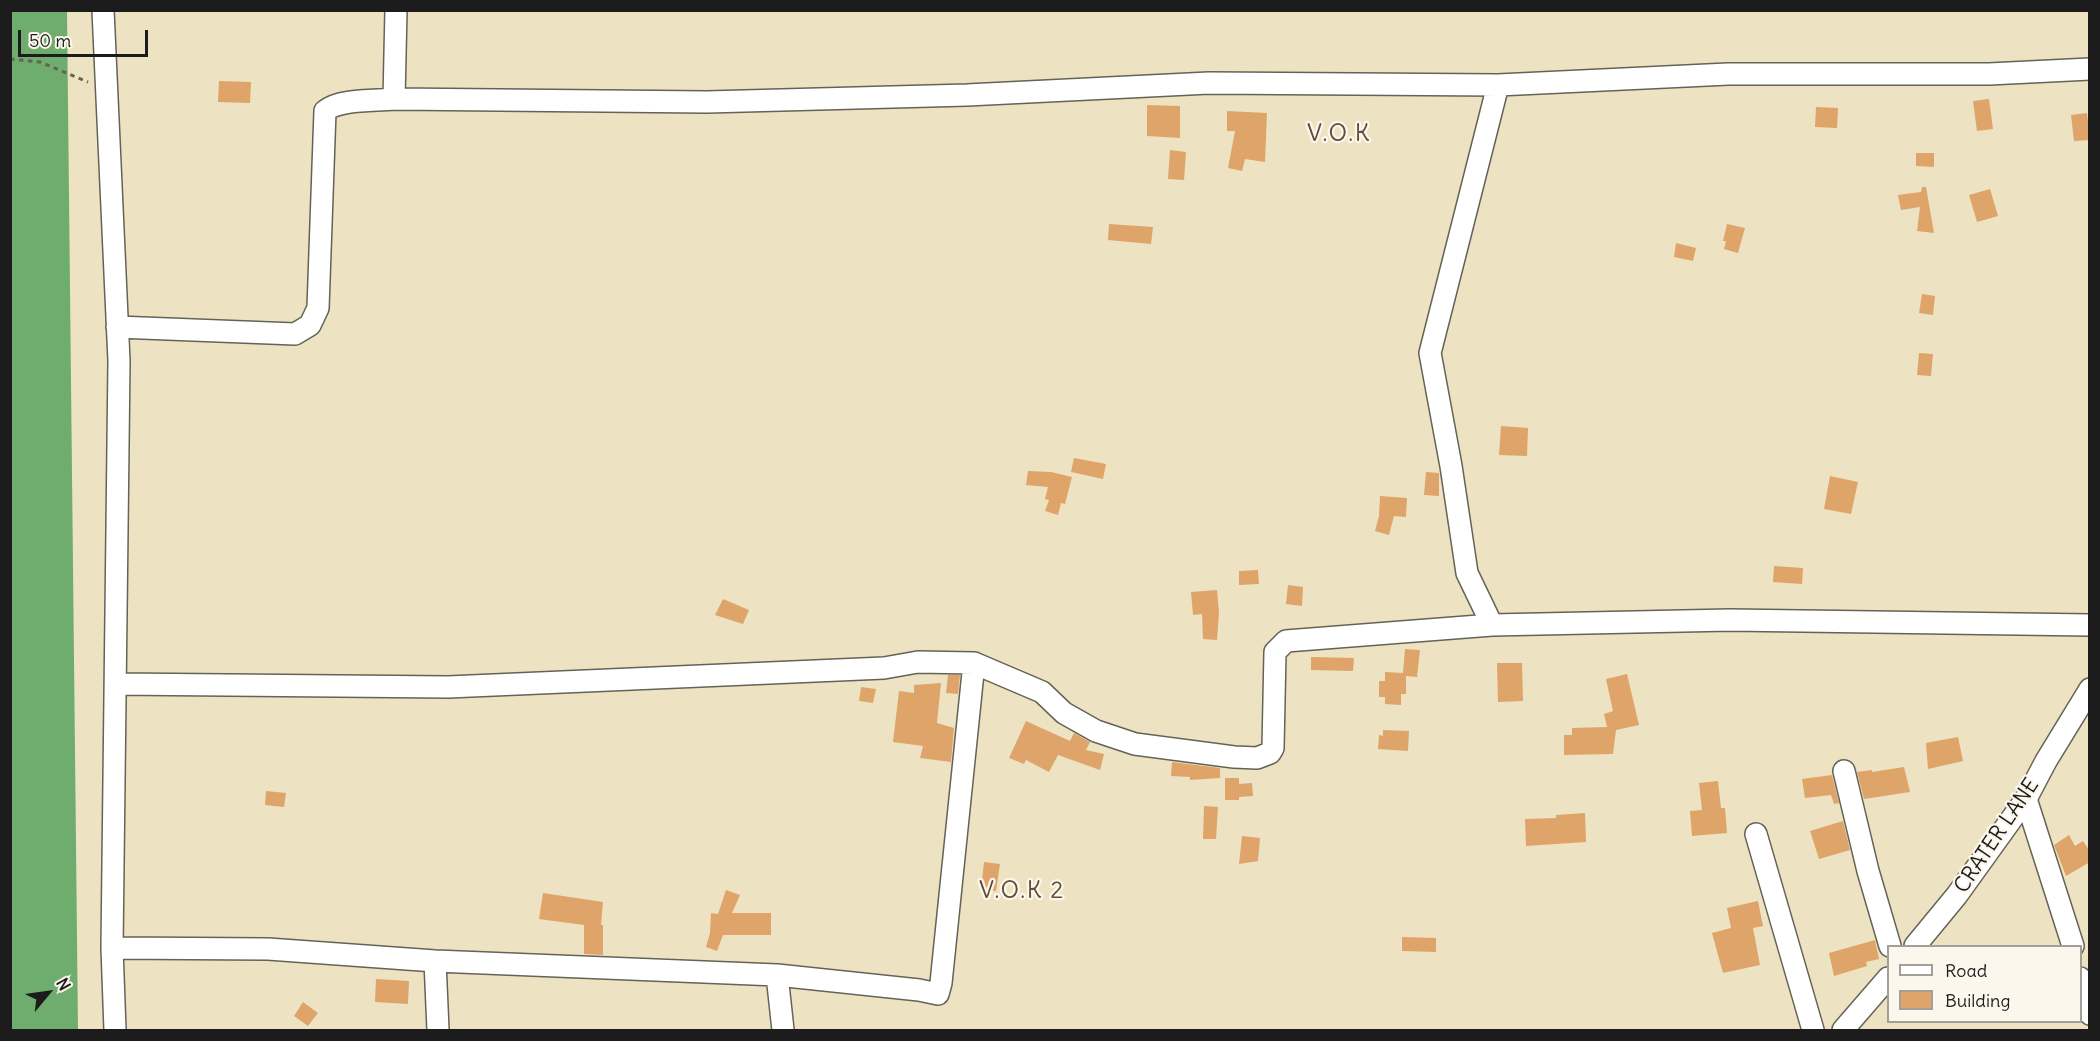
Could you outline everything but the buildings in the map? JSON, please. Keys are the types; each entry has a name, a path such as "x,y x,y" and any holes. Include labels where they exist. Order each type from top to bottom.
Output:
{"street":[{"path":"103,10 119,361 112,948 115,1030"},
{"path":"394,99 396,10"},
{"path":"117,327 295,334 310,325 318,308 325,111 332,105 394,99 707,102 967,95 1209,83 1498,85 1728,74 1989,74 2090,69"},
{"path":"1492,625 1467,573 1451,466 1430,353 1498,85"},
{"path":"116,684 448,687 884,668 918,662 974,663 1042,692 1064,713 1096,731 1135,744 1257,758 1264,756 1273,748 1275,652 1286,640 1492,625 1730,620 2090,625"},
{"path":"112,948 268,949 435,961 777,975 938,994 974,663"},
{"name":"CRATER LANE","path":"1916,945 1957,895 2026,799 2046,761 2090,689"},
{"path":"1844,771 1868,871 1890,945"},
{"path":"2026,799 2073,945"},
{"path":"1756,834 1813,1030"},
{"path":"435,961 438,1030"},
{"path":"777,975 783,1030"},
{"path":"1843,1030 1887,979"},
{"path":"2082,985 2090,1014"}],"path":[{"path":"10,59 40,62 107,90"}],"green space":[{"path":"10,11 67,11 78,1030 11,1030"}],"district":[{"name":"V.O.K","path":"1339,134"},
{"name":"V.O.K 2","path":"1022,891"}]}
